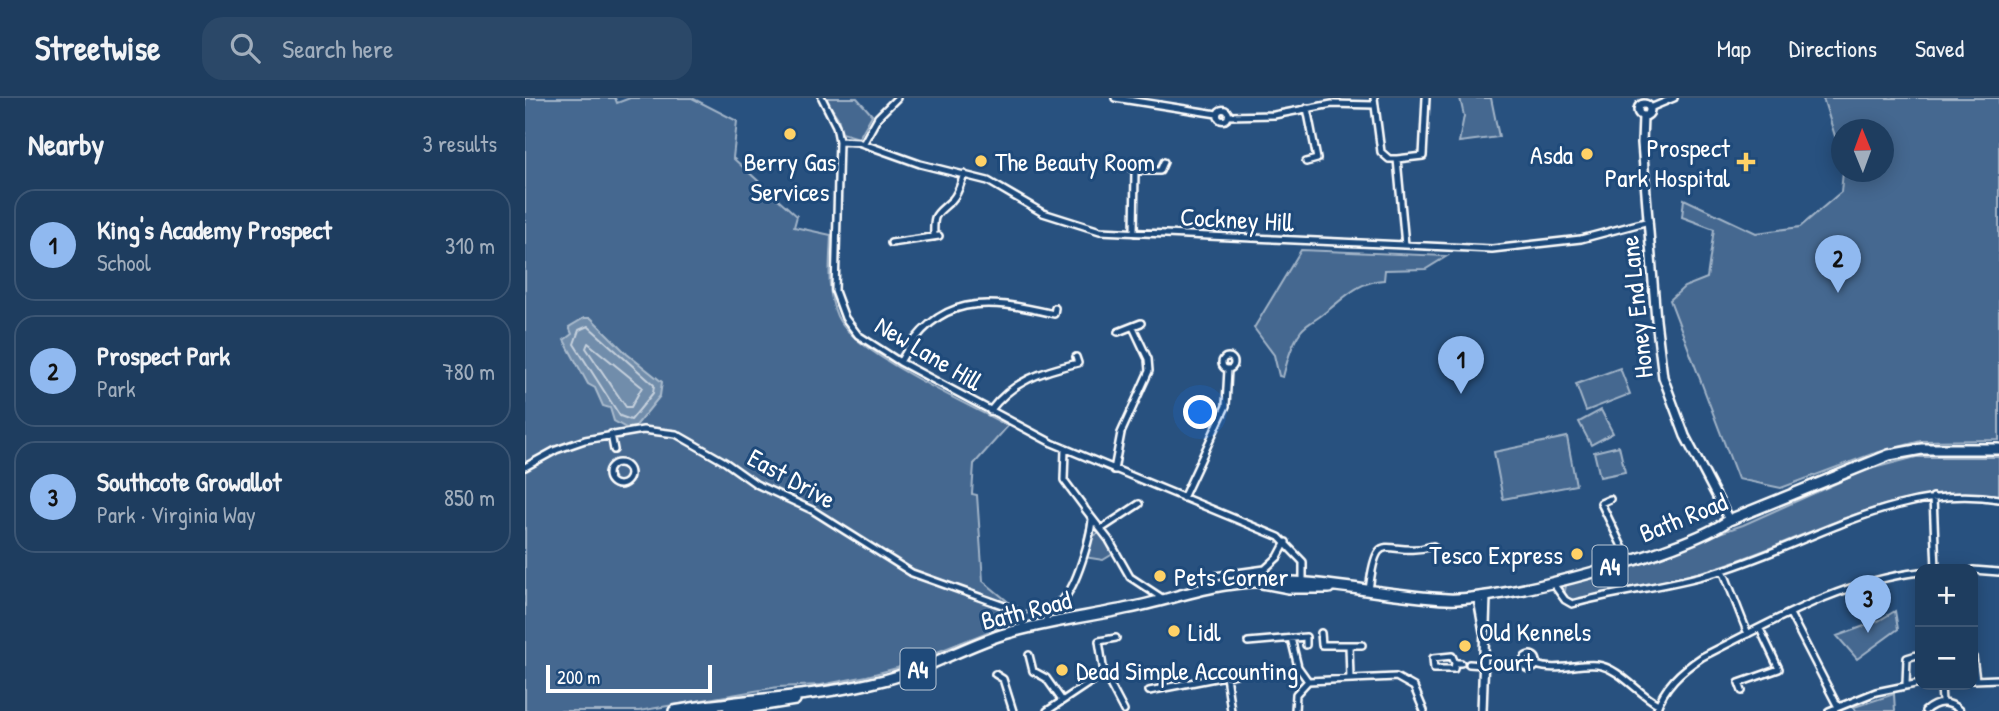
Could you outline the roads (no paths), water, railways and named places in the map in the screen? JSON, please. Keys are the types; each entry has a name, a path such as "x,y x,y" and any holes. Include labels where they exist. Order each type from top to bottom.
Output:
{"main road":[{"name":"Bath Road","path":"731,711 906,674 1025,628 1165,600 1220,586 1262,583 1333,586 1443,599 1482,598 1554,585 1713,530 1729,520 1889,455 1922,449 1999,449"},
{"name":"Bath Road","path":"674,711 778,696 806,696"}],"street":[{"name":"New Lane Hill","path":"822,98 836,126 839,141 834,281 838,301 858,335 900,362 1065,449 1286,542"},
{"path":"1115,98 1217,114 1223,109 1228,116 1256,117 1332,104 1374,102 1381,152 1389,159 1423,156 1426,98"},
{"name":"Honey End Lane","path":"1674,98 1645,103 1638,111 1643,116 1658,347 1667,394 1729,520"},
{"path":"863,144 877,117 893,99"},
{"path":"1306,162 1317,159 1307,108"},
{"name":"Cockney Hill","path":"839,141 863,144 920,164 988,181 1043,214 1072,225 1100,231 1492,249 1581,239 1649,221"},
{"path":"1397,159 1405,245"},
{"path":"1116,164 1127,165 1135,170 1160,171 1164,162"},
{"path":"1133,233 1135,170"},
{"path":"891,243 936,237 933,218 939,208 953,199 964,174"},
{"path":"900,362 919,332 949,309 971,304 1054,311 1052,322"},
{"path":"1118,332 1141,323"},
{"path":"1114,470 1121,433 1149,371 1148,359 1133,327"},
{"path":"991,411 1017,384 1077,360 1079,371"},
{"path":"1183,498 1226,406 1228,369"},
{"name":"East Drive","path":"525,467 556,450 611,434 662,430 676,434 725,461 756,484 811,510 912,573 1013,609 1025,628"},
{"path":"611,434 615,456 608,470 608,478 613,484 621,485 629,479 630,472 627,465 615,456"},
{"path":"1065,449 1064,480 1102,529 1130,578 1165,600"},
{"path":"1554,585 1572,604 1723,570 1853,518 1933,496 1971,495 1999,499"},
{"path":"1933,496 1936,564"},
{"path":"1592,506 1610,499"},
{"path":"1601,503 1629,561"},
{"path":"1091,531 1102,529 1139,504"},
{"path":"1045,624 1048,608 1065,598 1078,572 1092,519"},
{"path":"1201,578 1265,569 1278,557 1286,542 1303,562 1303,585"},
{"path":"1369,591 1371,562 1377,551 1385,547 1423,549 1433,546"},
{"path":"1723,570 1748,634"},
{"path":"1978,570 1999,572"},
{"path":"1536,665 1545,668 1597,665 1609,669 1657,708 1681,671 1748,634 1845,588 1889,576 1915,573"},
{"path":"1482,598 1482,711"},
{"path":"1790,614 1838,707"},
{"path":"1742,691 1739,683 1779,669 1760,628"},
{"path":"1321,633 1322,645 1362,645"},
{"path":"1248,642 1306,637 1306,645"},
{"path":"1116,638 1099,640 1104,673 1124,711"},
{"path":"1291,638 1299,667 1308,681"},
{"path":"1349,645 1350,678"},
{"path":"1029,655 1033,670 1046,678 1061,699"},
{"path":"1906,684 1907,658 1915,656"},
{"path":"1469,664 1483,665"},
{"path":"1047,711 1061,699 1104,673"},
{"path":"995,674 1003,679 1013,711"},
{"path":"1149,691 1236,674"},
{"path":"1226,676 1231,711"},
{"path":"1296,711 1296,694 1308,681 1396,677 1408,681 1419,692 1424,711"},
{"path":"1978,680 1999,679"},
{"path":"1829,711 1906,684 1915,683"},
{"path":"1941,690 1942,702"},
{"path":"1924,711 1942,702 1960,711"}],"water":[{"path":"584,318 591,318 627,354 662,382 660,396 635,427 626,428 614,421 610,408 603,406 595,388 588,384 564,340 572,334 569,327"}],"waterway":[{"path":"1064,484 1075,499"},
{"path":"1084,540 1088,523 1086,515"}],"place":[{"name":"Berry Gas Services","path":"790,134"},
{"name":"Asda","path":"1587,154"},
{"name":"The Beauty Room","path":"981,161"},
{"name":"Prospect Park Hospital","path":"1746,162"},
{"name":"Prospect Park","path":"1838,293"},
{"name":"King's Academy Prospect","path":"1461,394"},
{"name":"Tesco Express","path":"1577,554"},
{"name":"Pets Corner","path":"1160,576"},
{"name":"Lidl","path":"1174,631"},
{"name":"Southcote Growallot","path":"1868,633"},
{"name":"Old Kennels Court","path":"1465,646"},
{"name":"Dead Simple Accounting","path":"1062,670"}]}
